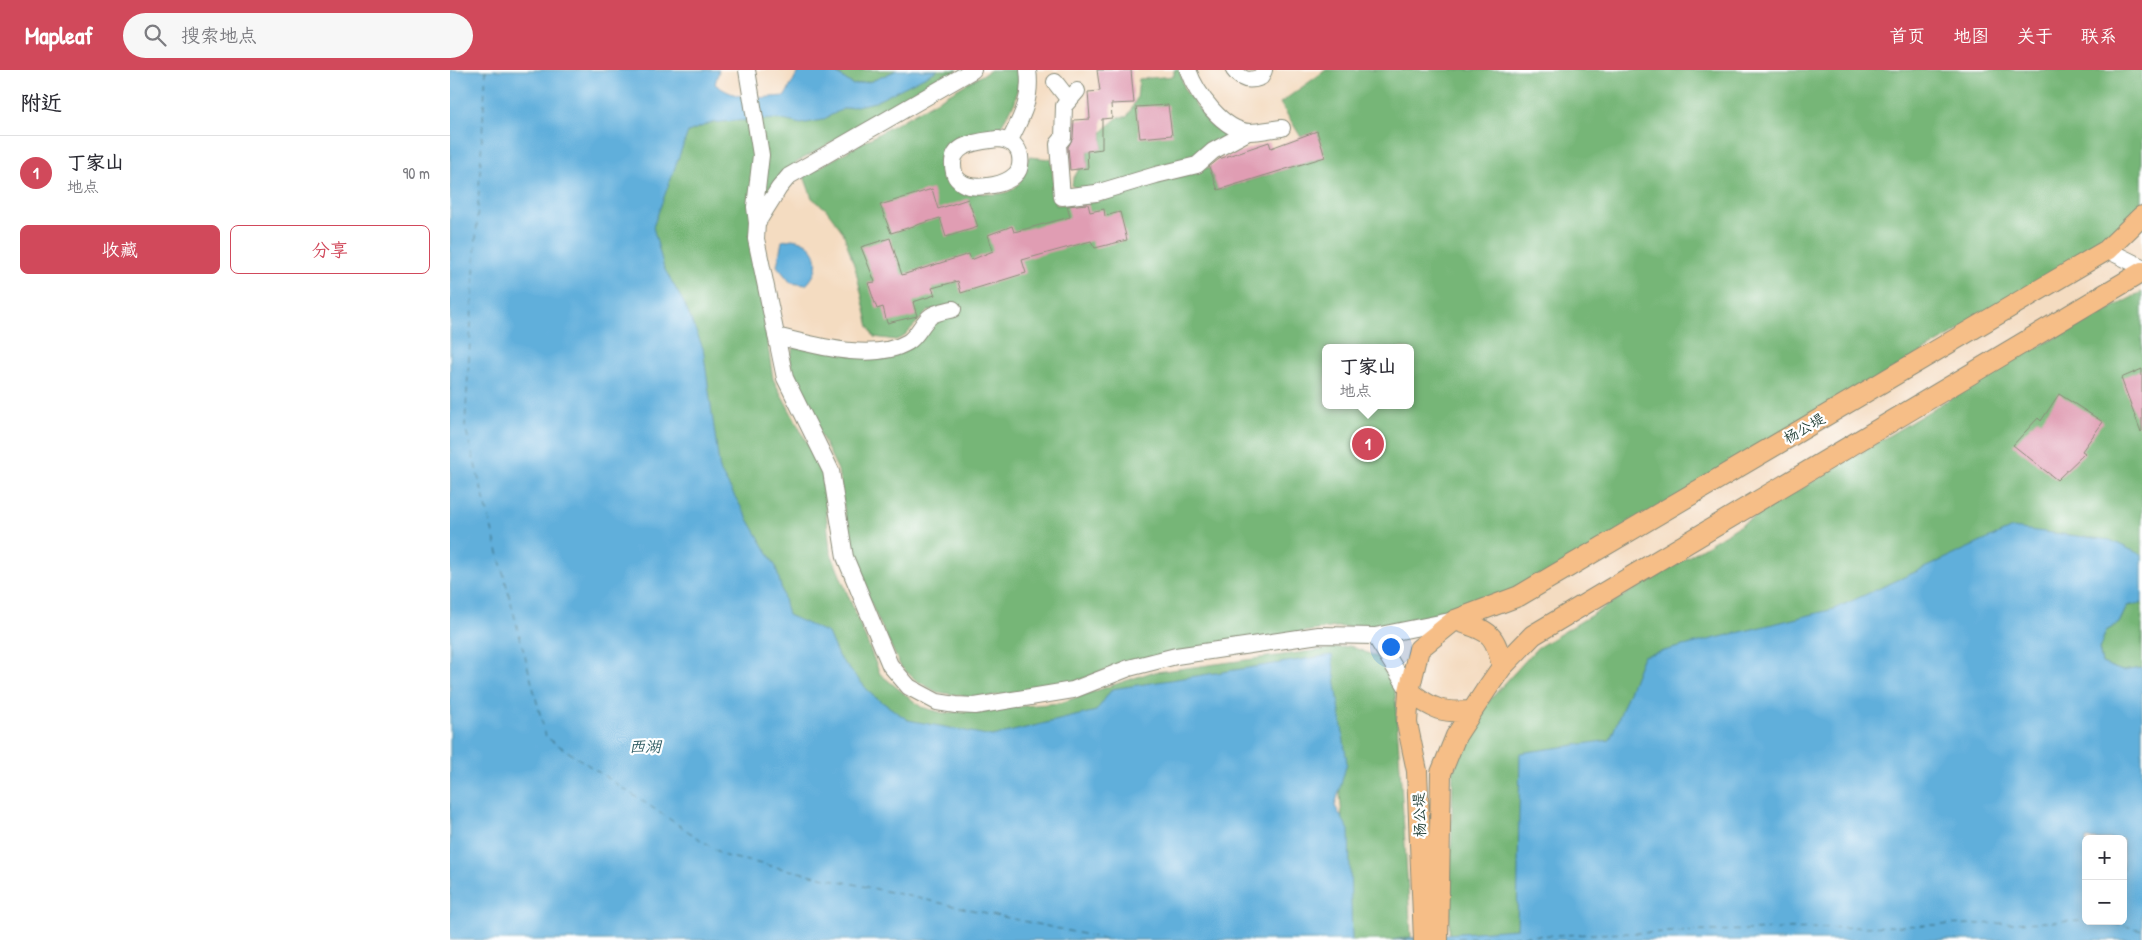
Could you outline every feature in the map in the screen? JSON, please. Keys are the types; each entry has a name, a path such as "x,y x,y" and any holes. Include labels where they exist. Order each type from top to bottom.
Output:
{"main road":[{"name":"杨公堤","path":"1430,932 1417,772 1407,723 1409,691 1419,648 1455,620 1519,596 2107,250 2142,216"},
{"name":"杨公堤","path":"1430,932 1441,772 1456,736 1472,711 1502,667 1533,635 2142,272"},
{"path":"1455,620 1484,630 1498,645 1502,667"},
{"path":"1409,691 1428,706 1453,712 1472,711"}],"street":[{"path":"757,223 779,188 790,176 973,70"},
{"path":"1009,142 1025,111 1029,92 1028,70"},
{"path":"1188,70 1201,96 1214,112 1231,125 1248,132"},
{"path":"1234,70 1242,78 1254,80 1260,77 1264,70"},
{"path":"748,77 760,161 756,183 756,238 785,378 831,471 845,557 890,665 909,688 930,698 956,705 975,706 1073,690 1129,668 1176,656 1319,635 1375,636 1455,620"},
{"path":"1056,82 1073,96 1064,106 1063,138 1058,144 1062,197 1096,193 1197,165 1214,151 1248,132 1282,128"},
{"path":"760,161 772,175 790,176"},
{"path":"2107,250 2142,267"},
{"path":"776,336 811,344 872,353 898,347 910,341 931,315 953,309"},
{"path":"1375,636 1409,691"}],"green space":[{"path":"833,70 897,70 872,81 853,85"},
{"path":"926,70 958,70 797,162 768,189 753,250 773,379 822,471 830,551 880,674 921,707 943,713 1060,703 1149,673 1350,646 1377,657 1395,691 1411,937 1393,940 1352,940 1329,659 1099,717 987,740 907,720 870,698 785,617 717,475 643,214 692,123"},
{"path":"991,70 1021,70 1015,102 999,129 965,137 951,146 948,153 948,162 958,188 992,194 1008,192 1021,180 1029,157 1051,159 1056,205 1100,201 1209,167 1218,190 1324,157 1317,132 1301,137 1280,103 1326,70 2142,70 2142,205 2109,240 1520,590 1475,605 1387,626 1336,627 1192,649 1102,671 1067,685 977,698 937,692 917,681 901,667 875,613 852,558 838,470 793,379 790,356 794,348 807,348 860,356 887,356 907,349 934,323 960,315 956,303 928,311 903,337 896,340 874,337 869,327 856,271 843,232 826,209 812,198 804,176"},
{"path":"1174,70 1179,70 1185,90 1210,125 1232,135 1190,164 1085,191 1072,186 1073,179 1079,169 1088,168 1087,151 1102,149 1102,132 1118,117 1127,117 1137,98 1139,79 1174,76"},
{"path":"2142,292 2142,564 1523,934 1449,939 1453,771 1486,704 1537,648 2019,357"},
{"path":"2142,603 2142,668 2122,671 2102,663 2099,649 2106,631 2119,623 2127,606"}],"water":[{"name":"西湖","path":"450,70 719,70 715,84 740,96 757,98 785,96 799,70 832,70 853,85 872,81 897,70 938,70 875,102 843,109 822,120 801,124 778,119 733,121 711,123 688,132 653,227 664,268 684,303 703,348 720,471 776,567 788,615 828,633 838,656 872,695 908,720 992,736 1096,711 1112,689 1332,655 1347,763 1335,806 1349,830 1352,940 450,940"},
{"path":"792,239 808,245 816,257 815,271 806,285 791,283 777,266 782,241"},
{"path":"2012,528 2110,540 2142,555 2142,603 2127,606 2119,623 2106,631 2099,649 2102,663 2122,671 2142,668 2142,940 1393,940 1432,935 1517,929 1520,753 1610,740 1643,656 1834,609"}],"building":[{"path":"1097,70 1131,70 1134,103 1111,104 1112,118 1102,119 1102,149 1087,151 1088,168 1070,170 1068,147 1073,138 1074,120 1090,119 1088,92 1100,91"},
{"path":"1168,105 1172,135 1140,138 1136,107"},
{"path":"1317,131 1325,157 1218,190 1209,167 1219,159 1269,142 1271,148"},
{"path":"932,189 938,209 968,199 978,227 946,237 940,218 891,233 880,205"},
{"path":"1088,204 1090,212 1104,209 1105,216 1120,212 1127,240 1095,248 1091,241 1022,260 1026,273 961,293 958,281 932,288 935,295 913,302 917,316 887,323 883,307 877,309 868,283 875,282 861,247 890,238 902,275 969,254 971,260 993,251 988,235 1012,226 1014,232 1070,217 1067,206"},
{"path":"2142,369 2142,431 2141,432 2121,378"},
{"path":"2059,394 2103,422 2082,451 2085,453 2057,480 2013,445 2038,418 2041,421"}],"ferry route":[{"path":"486,70 465,426 546,737 725,856 1110,940"},
{"path":"1447,938 2082,921"},
{"path":"2120,925 2142,930"},
{"path":"1401,940 1415,939"}],"place":[{"name":"丁家山","path":"1368,444"}]}
